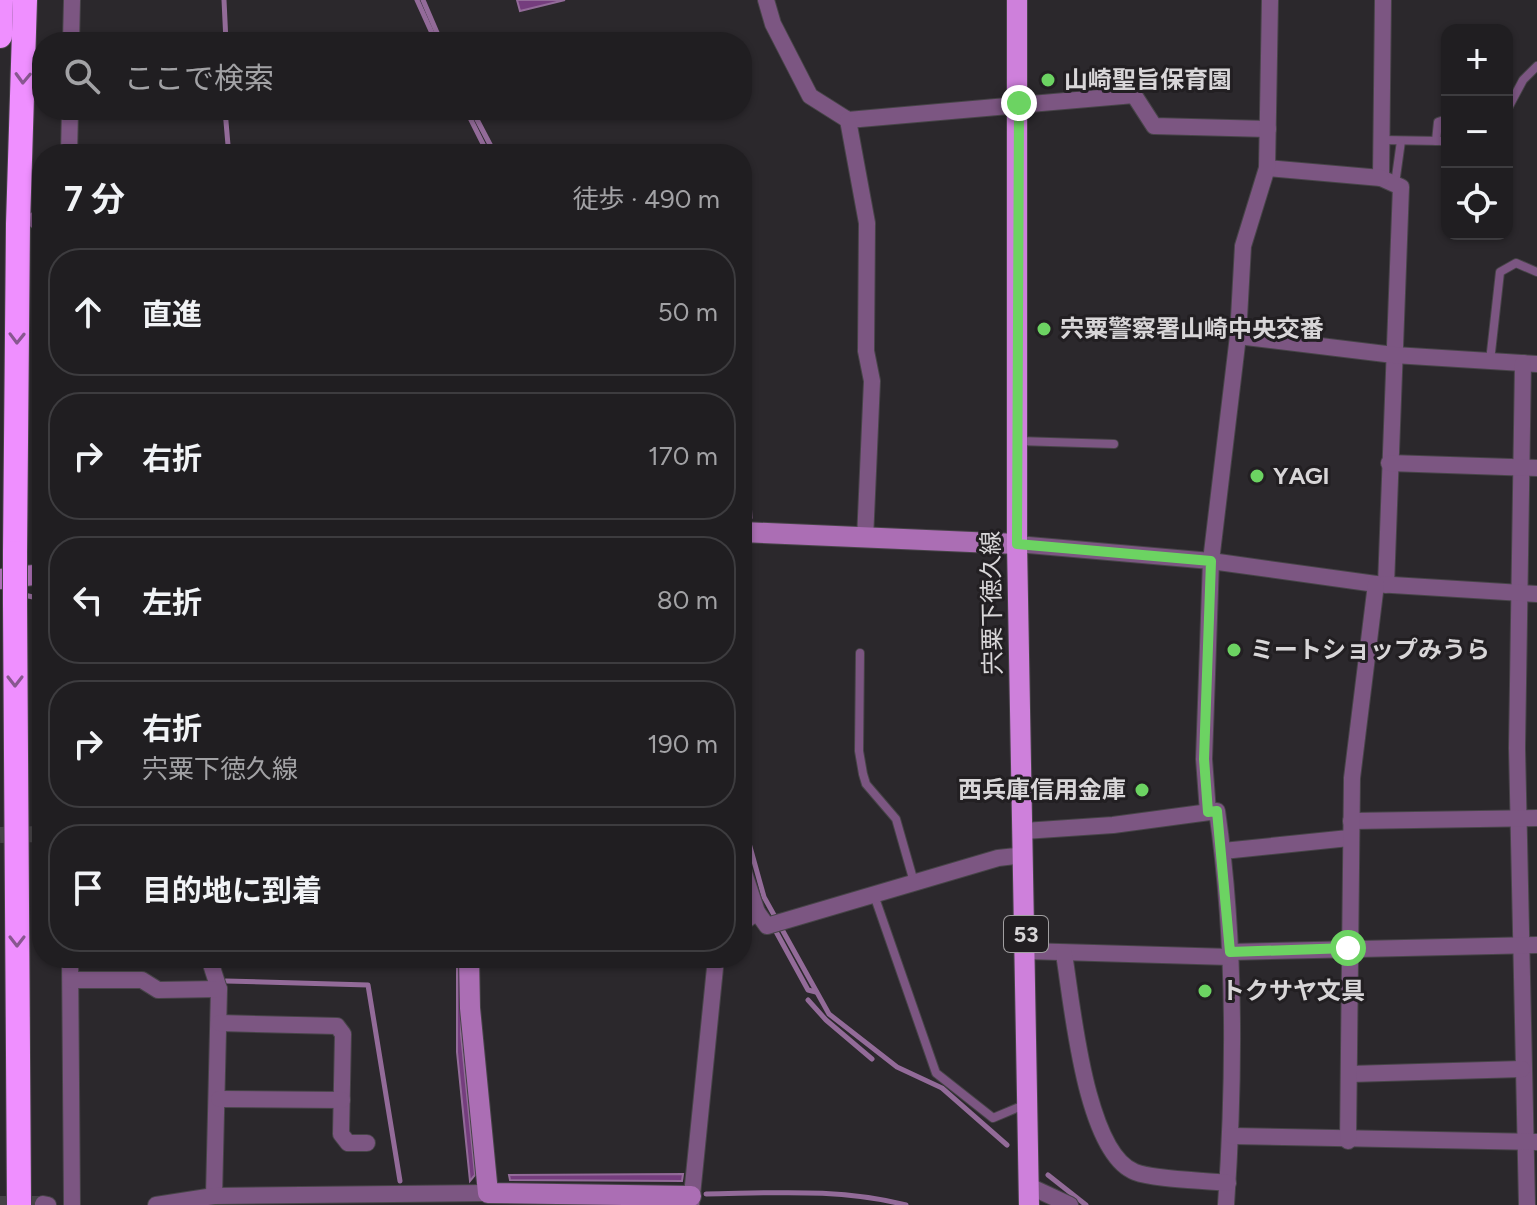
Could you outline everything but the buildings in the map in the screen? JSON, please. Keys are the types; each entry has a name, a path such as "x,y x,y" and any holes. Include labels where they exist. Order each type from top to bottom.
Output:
{"highway":[{"path":"0,36 1,0"},
{"path":"19,1205 15,553 18,224 25,0"}],"main road":[{"name":"宍粟下徳久線","path":"1017,0 1017,544 1029,1196"}],"street":[{"path":"71,32 72,0"},
{"path":"766,0 773,24 810,96 848,120 1134,95 1154,126 1268,129"},
{"path":"1208,812 1204,759 1211,561 1238,336 1243,246 1267,168 1270,0"},
{"path":"1383,0 1380,140 1388,182"},
{"path":"69,144 70,120"},
{"path":"848,120 867,223 866,351 872,381 865,539"},
{"path":"1267,168 1388,182 1401,187 1381,584 1355,747 1350,829 1348,1141"},
{"path":"1238,336 1394,355 1530,364 1520,468 1518,592 1518,819 1530,945 1530,1025 1522,1069 1531,1142 1527,1205"},
{"path":"1389,463 1537,468"},
{"path":"752,533 1017,544 1211,561 1381,584 1537,594"},
{"path":"0,579 32,575"},
{"path":"1024,831 1113,825 1217,811 1230,954 1232,1136 1226,1205"},
{"path":"1223,851 1350,829 1537,818"},
{"path":"752,897 757,912 767,926 998,858 1024,855"},
{"path":"752,916 757,912"},
{"path":"1026,951 1064,954 1230,954 1348,948 1530,945"},
{"path":"1064,954 1085,1078 1095,1118 1109,1148 1134,1172 1228,1183"},
{"path":"70,968 72,1205"},
{"path":"212,968 219,989 219,1099 214,1196"},
{"path":"469,968 470,1008 488,1193"},
{"path":"156,1205 214,1196 488,1193 691,1201 715,968"},
{"path":"71,980 142,980 158,990 219,989"},
{"path":"219,1023 337,1026 343,1034 341,1134 348,1143 367,1143"},
{"path":"1350,1074 1522,1069"},
{"path":"219,1099 342,1100"},
{"path":"1232,1136 1348,1141 1531,1142"},
{"path":"1029,1196 1070,1205"}],"lane":[{"path":"1513,99 1523,80 1537,66"},
{"path":"1380,140 1439,141 1438,122 1441,121"},
{"path":"1388,182 1401,141"},
{"path":"1490,361 1500,272 1516,263 1537,272"},
{"path":"1017,441 1114,444"},
{"path":"860,653 859,751 863,774 866,784 896,819 914,883"},
{"path":"874,895 936,1073 993,1118 1028,1103"}],"shaded area":[{"path":"517,0 565,0 520,11"},
{"path":"457,968 463,968 461,1034 475,1175 470,1181 457,1052"},
{"path":"683,1174 682,1181 510,1180 509,1175"}],"waterway":[{"path":"224,0 226,32"},
{"path":"417,0 431,32"},
{"path":"423,0 437,32"},
{"path":"226,120 228,144"},
{"path":"471,120 483,144"},
{"path":"477,120 490,144"},
{"path":"24,595 32,597"},
{"path":"752,854 764,897 829,1014 897,1067 942,1088 1007,1145"},
{"path":"774,928 808,990 816,992"},
{"path":"226,981 368,985 400,1181"},
{"path":"808,1000 826,1020 872,1059"},
{"path":"1048,1175 1086,1205"},
{"path":"706,1194 831,1194 906,1205"}],"tunnel":[{"path":"0,835 32,834"},
{"path":"0,1204 43,1204"}],"place":[{"name":"山崎聖旨保育園","path":"1048,80"},
{"name":"宍粟警察署山崎中央交番","path":"1044,329"},
{"name":"YAGI","path":"1257,476"},
{"name":"ミートショップみうら","path":"1234,650"},
{"name":"西兵庫信用金庫","path":"1142,790"},
{"name":"トクサヤ文具","path":"1205,991"}],"route":[{"path":"1019,103 1017,544 1211,561 1204,759 1208,812 1217,811 1223,851 1230,952 1348,948"}]}
